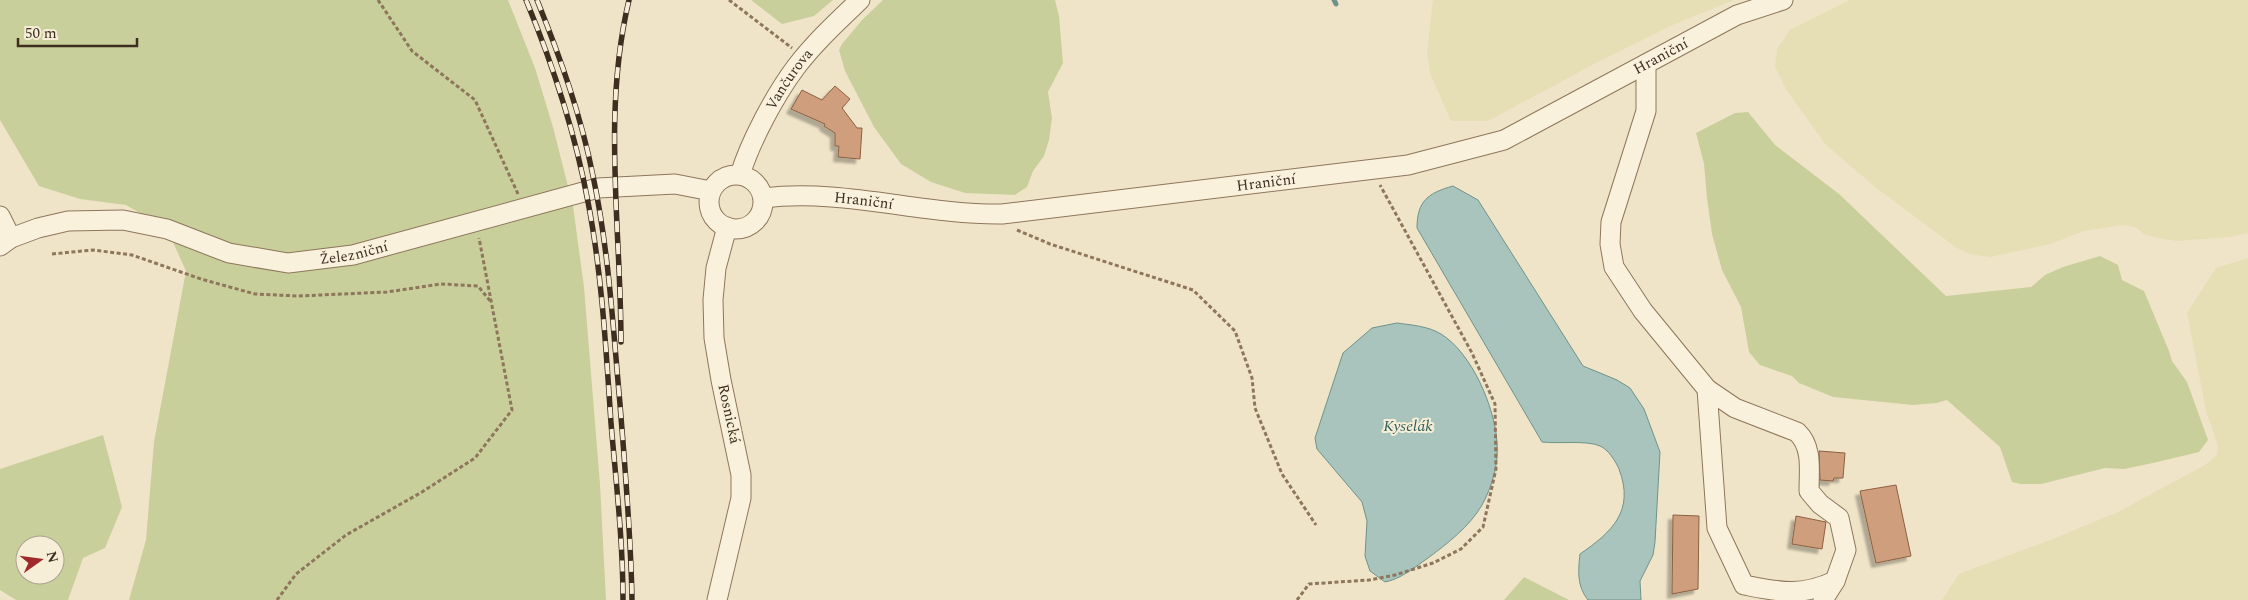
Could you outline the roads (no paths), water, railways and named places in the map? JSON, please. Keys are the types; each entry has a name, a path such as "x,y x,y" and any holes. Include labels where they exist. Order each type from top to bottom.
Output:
{"street":[{"name":"Vančurova","path":"740,175 746,156 776,101 804,57 860,0"},
{"name":"Hraniční","path":"763,198 807,195 865,199 942,211 1002,214 1408,165 1504,140 1737,15 1783,0"},
{"path":"1646,64 1646,110 1611,222 1610,244 1614,267 1643,311 1707,390 1735,408 1797,432 1804,439 1808,452 1809,491 1820,504 1839,518 1846,550 1835,581 1823,600"},
{"path":"740,175 753,181 763,198 761,212 754,223 741,229 727,227 715,219 709,205 711,191 720,180 740,175"},
{"name":"Železniční","path":"6,242 38,228 68,221 123,220 167,230 229,253 288,263 353,254 578,192 610,187 675,184 711,191"},
{"path":"0,216 6,242"},
{"name":"Rosnická","path":"717,600 741,498 741,475 714,338 713,300 716,268 727,227"},
{"path":"1707,390 1717,528 1744,585 1781,592 1814,590 1835,581"}],"water":[{"path":"1453,186 1478,200 1583,366 1617,380 1630,388 1644,409 1660,452 1655,542 1653,555 1640,581 1641,600 1588,600 1580,584 1580,554 1611,529 1622,509 1624,497 1623,484 1616,463 1606,450 1594,444 1542,442 1417,228 1419,211 1426,200 1431,195"},
{"name":"Kyselák","path":"1397,323 1436,331 1463,354 1480,382 1487,398 1495,428 1497,450 1496,466 1489,491 1477,513 1450,541 1428,558 1413,569 1385,582 1370,571 1365,556 1367,521 1362,502 1317,449 1315,438 1343,353 1372,328"}],"waterway":[{"path":"1334,0 1336,4"}],"railway":[{"path":"526,0 554,74 570,124 583,176 593,229 600,284 621,534 623,600"},
{"path":"537,0 562,65 576,109 588,153 603,233 620,404 632,600"},
{"path":"621,342 615,171 616,85 621,42 629,0"}]}
